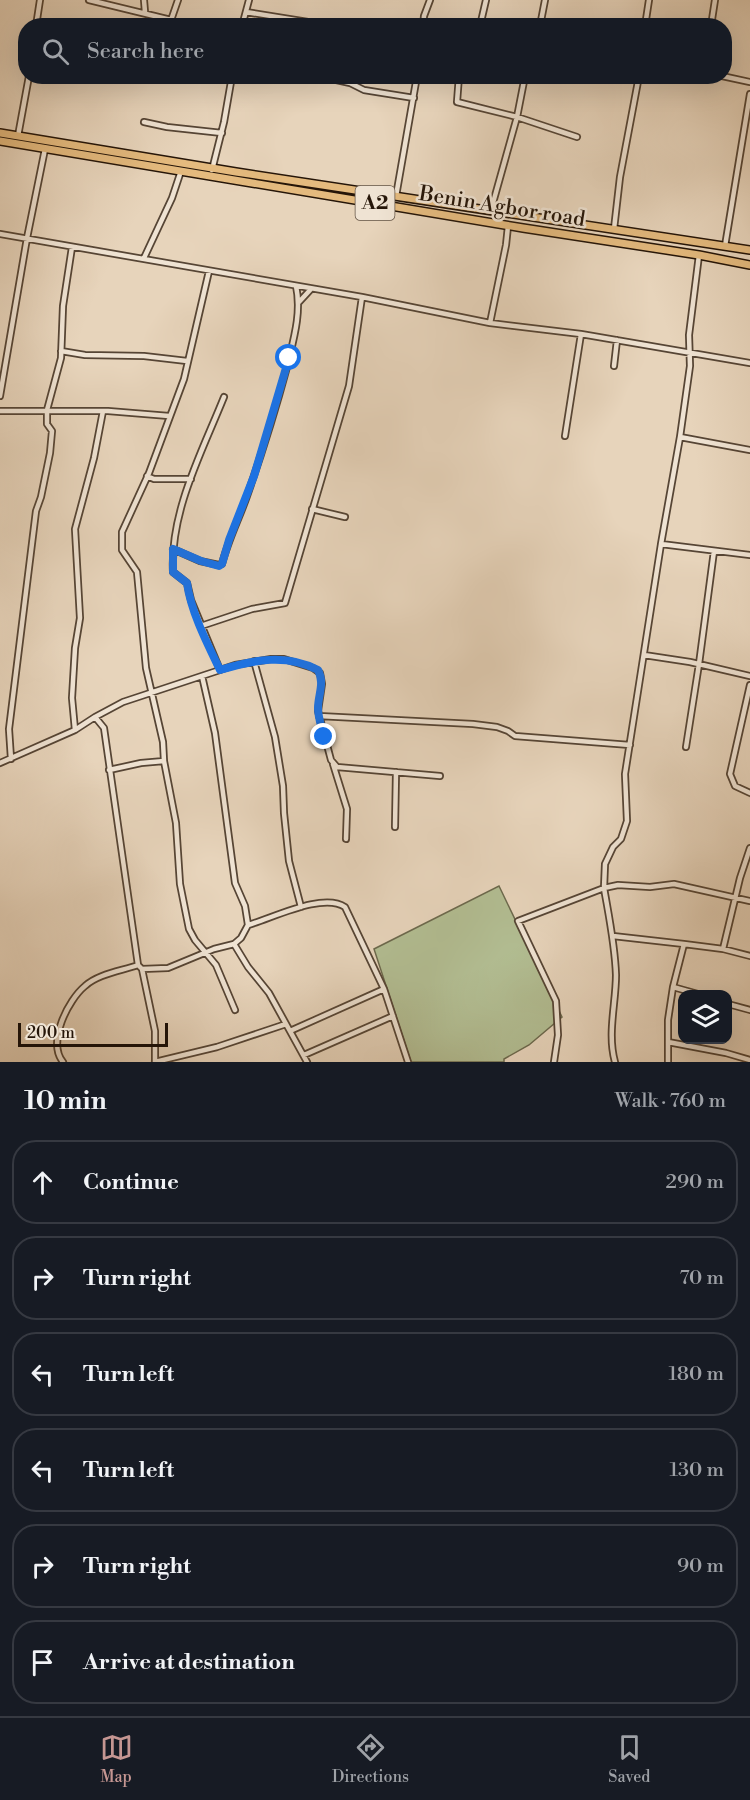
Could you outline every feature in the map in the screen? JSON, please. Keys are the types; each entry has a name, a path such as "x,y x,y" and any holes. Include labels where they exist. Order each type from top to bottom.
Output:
{"highway":[{"name":"Benin Agbor road","path":"0,133 508,226 750,265"},
{"name":"Benin Agbor road","path":"0,141 181,171 212,172 396,196 750,250"}],"street":[{"path":"37,18 40,0"},
{"path":"90,0 144,12 158,18"},
{"path":"144,0 144,12"},
{"path":"172,18 178,0"},
{"path":"244,18 249,0"},
{"path":"424,18 430,0"},
{"path":"482,18 486,0"},
{"path":"542,18 545,0"},
{"path":"646,18 649,0"},
{"path":"713,18 716,0"},
{"path":"246,12 283,18"},
{"path":"732,78 750,82"},
{"path":"18,136 28,84"},
{"path":"212,172 231,84"},
{"path":"352,84 364,90 414,98"},
{"path":"396,196 416,84"},
{"path":"458,84 457,102 517,117 577,137"},
{"path":"491,210 517,117 523,84"},
{"path":"614,230 620,177 637,84"},
{"path":"725,246 750,94"},
{"path":"144,122 222,133"},
{"path":"0,396 45,149"},
{"path":"144,258 172,198 181,171"},
{"path":"490,323 508,226"},
{"path":"0,234 362,297 490,323 581,334 750,363"},
{"path":"11,759 9,729 27,578 36,525 36,511 41,497 52,431 47,424 47,410 61,351 63,306 72,247"},
{"path":"615,1062 611,1043 616,981 613,936 604,888 605,864 621,838 627,821 625,774 680,437 690,366 689,351 699,255"},
{"path":"209,271 184,379 147,476 122,532 121,541 122,550 137,572 146,668 163,742 164,761 176,823 180,884 188,922 191,932 216,965 235,1010"},
{"path":"173,549 201,561 219,566 222,564 254,476 280,394 292,345 299,302 296,286"},
{"path":"299,302 311,289"},
{"path":"201,626 252,609 285,603 349,386 362,297"},
{"path":"565,436 581,334"},
{"path":"614,366 617,340"},
{"path":"61,351 85,355 144,356 187,361"},
{"path":"220,670 191,600 187,583 173,572 173,549 177,525 191,478 224,397"},
{"path":"0,411 103,411 169,416"},
{"path":"75,730 72,698 75,648 80,618 75,530 94,458 103,411"},
{"path":"680,437 750,450"},
{"path":"147,476 191,478"},
{"path":"312,509 345,517"},
{"path":"661,544 750,555"},
{"path":"686,747 714,551"},
{"path":"644,655 750,675"},
{"path":"0,763 75,730 123,702 220,670 271,658 284,659 318,670 321,676 319,716 347,809 346,839"},
{"path":"254,662 275,737 283,786 289,861 301,907"},
{"path":"63,1062 57,1059 58,1033 73,999 84,986 93,981 140,967 168,968 205,952 234,944 241,938 248,925 245,906 235,883 215,733 202,676"},
{"path":"750,685 730,774 735,786 750,793"},
{"path":"319,716 473,724 508,731 515,736 630,745"},
{"path":"95,717 104,728 140,967 155,1031 155,1062 217,1047 286,1024"},
{"path":"109,770 164,761"},
{"path":"333,764 340,768 440,776"},
{"path":"395,826 396,772"},
{"path":"723,949 750,848"},
{"path":"554,1062 558,1035 556,1001 518,921 604,888 618,885 650,887 674,884 750,901"},
{"path":"248,925 301,907 330,901 336,901 345,907 384,989 408,1062"},
{"path":"613,936 723,949 750,956"},
{"path":"234,944 248,967 269,993 307,1062"},
{"path":"668,1062 668,1020 673,987 684,944"},
{"path":"673,987 684,990"},
{"path":"290,1031 384,989"},
{"path":"732,1005 750,1010"},
{"path":"304,1055 393,1017"},
{"path":"668,1042 750,1060"}],"green space":[{"path":"499,886 562,1017 529,1045 504,1059 504,1062 411,1062 374,949"}],"route":[{"path":"289,358 254,476 222,564 219,566 201,561 173,549 173,572 187,583 206,640 220,670 271,658 298,662 318,670 322,684 318,711 324,737"}]}
